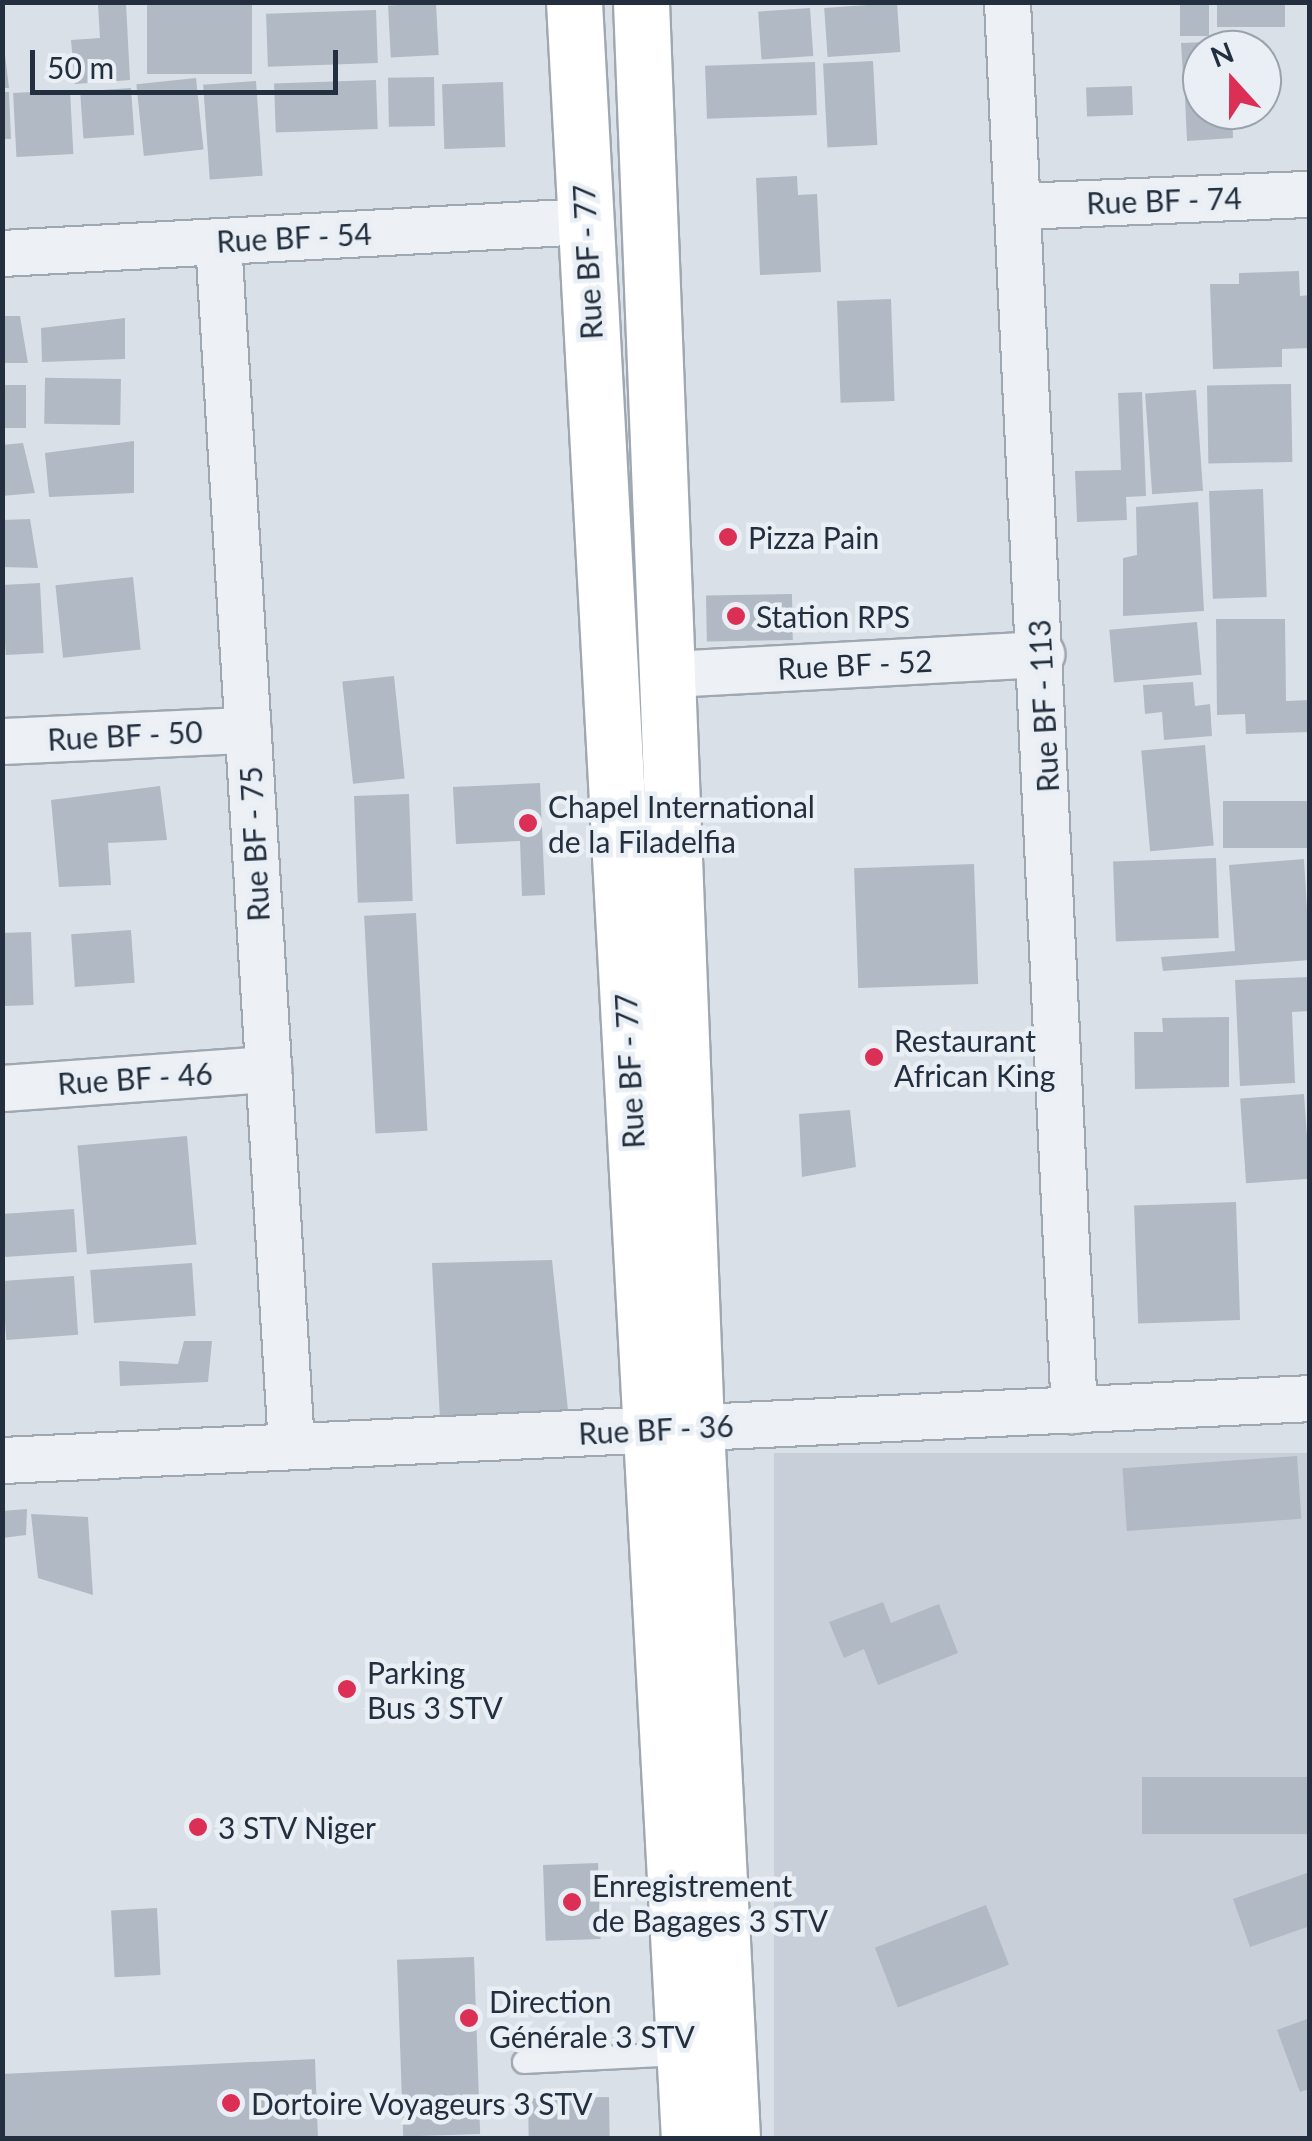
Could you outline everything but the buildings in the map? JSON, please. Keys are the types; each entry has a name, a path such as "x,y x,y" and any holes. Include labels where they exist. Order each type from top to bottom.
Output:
{"main road":[{"name":"Rue BF - 77","path":"574,2 585,220 672,1428 706,2053 690,2138"},
{"name":"Rue BF - 77","path":"641,2 670,674 672,1428"},
{"name":"Rue BF - 77","path":"706,2053 732,2138"}],"street":[{"name":"Rue BF - 113","path":"1007,2 1074,1410"},
{"name":"Rue BF - 74","path":"1019,206 1310,194"},
{"name":"Rue BF - 54","path":"2,253 585,220"},
{"name":"Rue BF - 75","path":"218,241 290,1446"},
{"name":"Rue BF - 52","path":"670,674 1041,654"},
{"name":"Rue BF - 50","path":"2,741 248,730"},
{"name":"Rue BF - 46","path":"2,1088 268,1069"},
{"name":"Rue BF - 36","path":"2,1460 1310,1398"}],"lane":[{"path":"524,2062 706,2053"}],"shaded area":[{"path":"774,1453 1309,1453 1309,2138 774,2138"}],"place":[{"name":"Pizza Pain","path":"728,537"},
{"name":"Station RPS","path":"736,616"},
{"name":"Chapel International de la Filadelfia","path":"528,823"},
{"name":"Restaurant African King","path":"874,1057"},
{"name":"Parking Bus 3 STV","path":"347,1689"},
{"name":"3 STV Niger","path":"198,1827"},
{"name":"Enregistrement de Bagages 3 STV","path":"572,1902"},
{"name":"Direction Générale 3 STV","path":"469,2018"},
{"name":"Dortoire Voyageurs 3 STV","path":"231,2103"}]}
